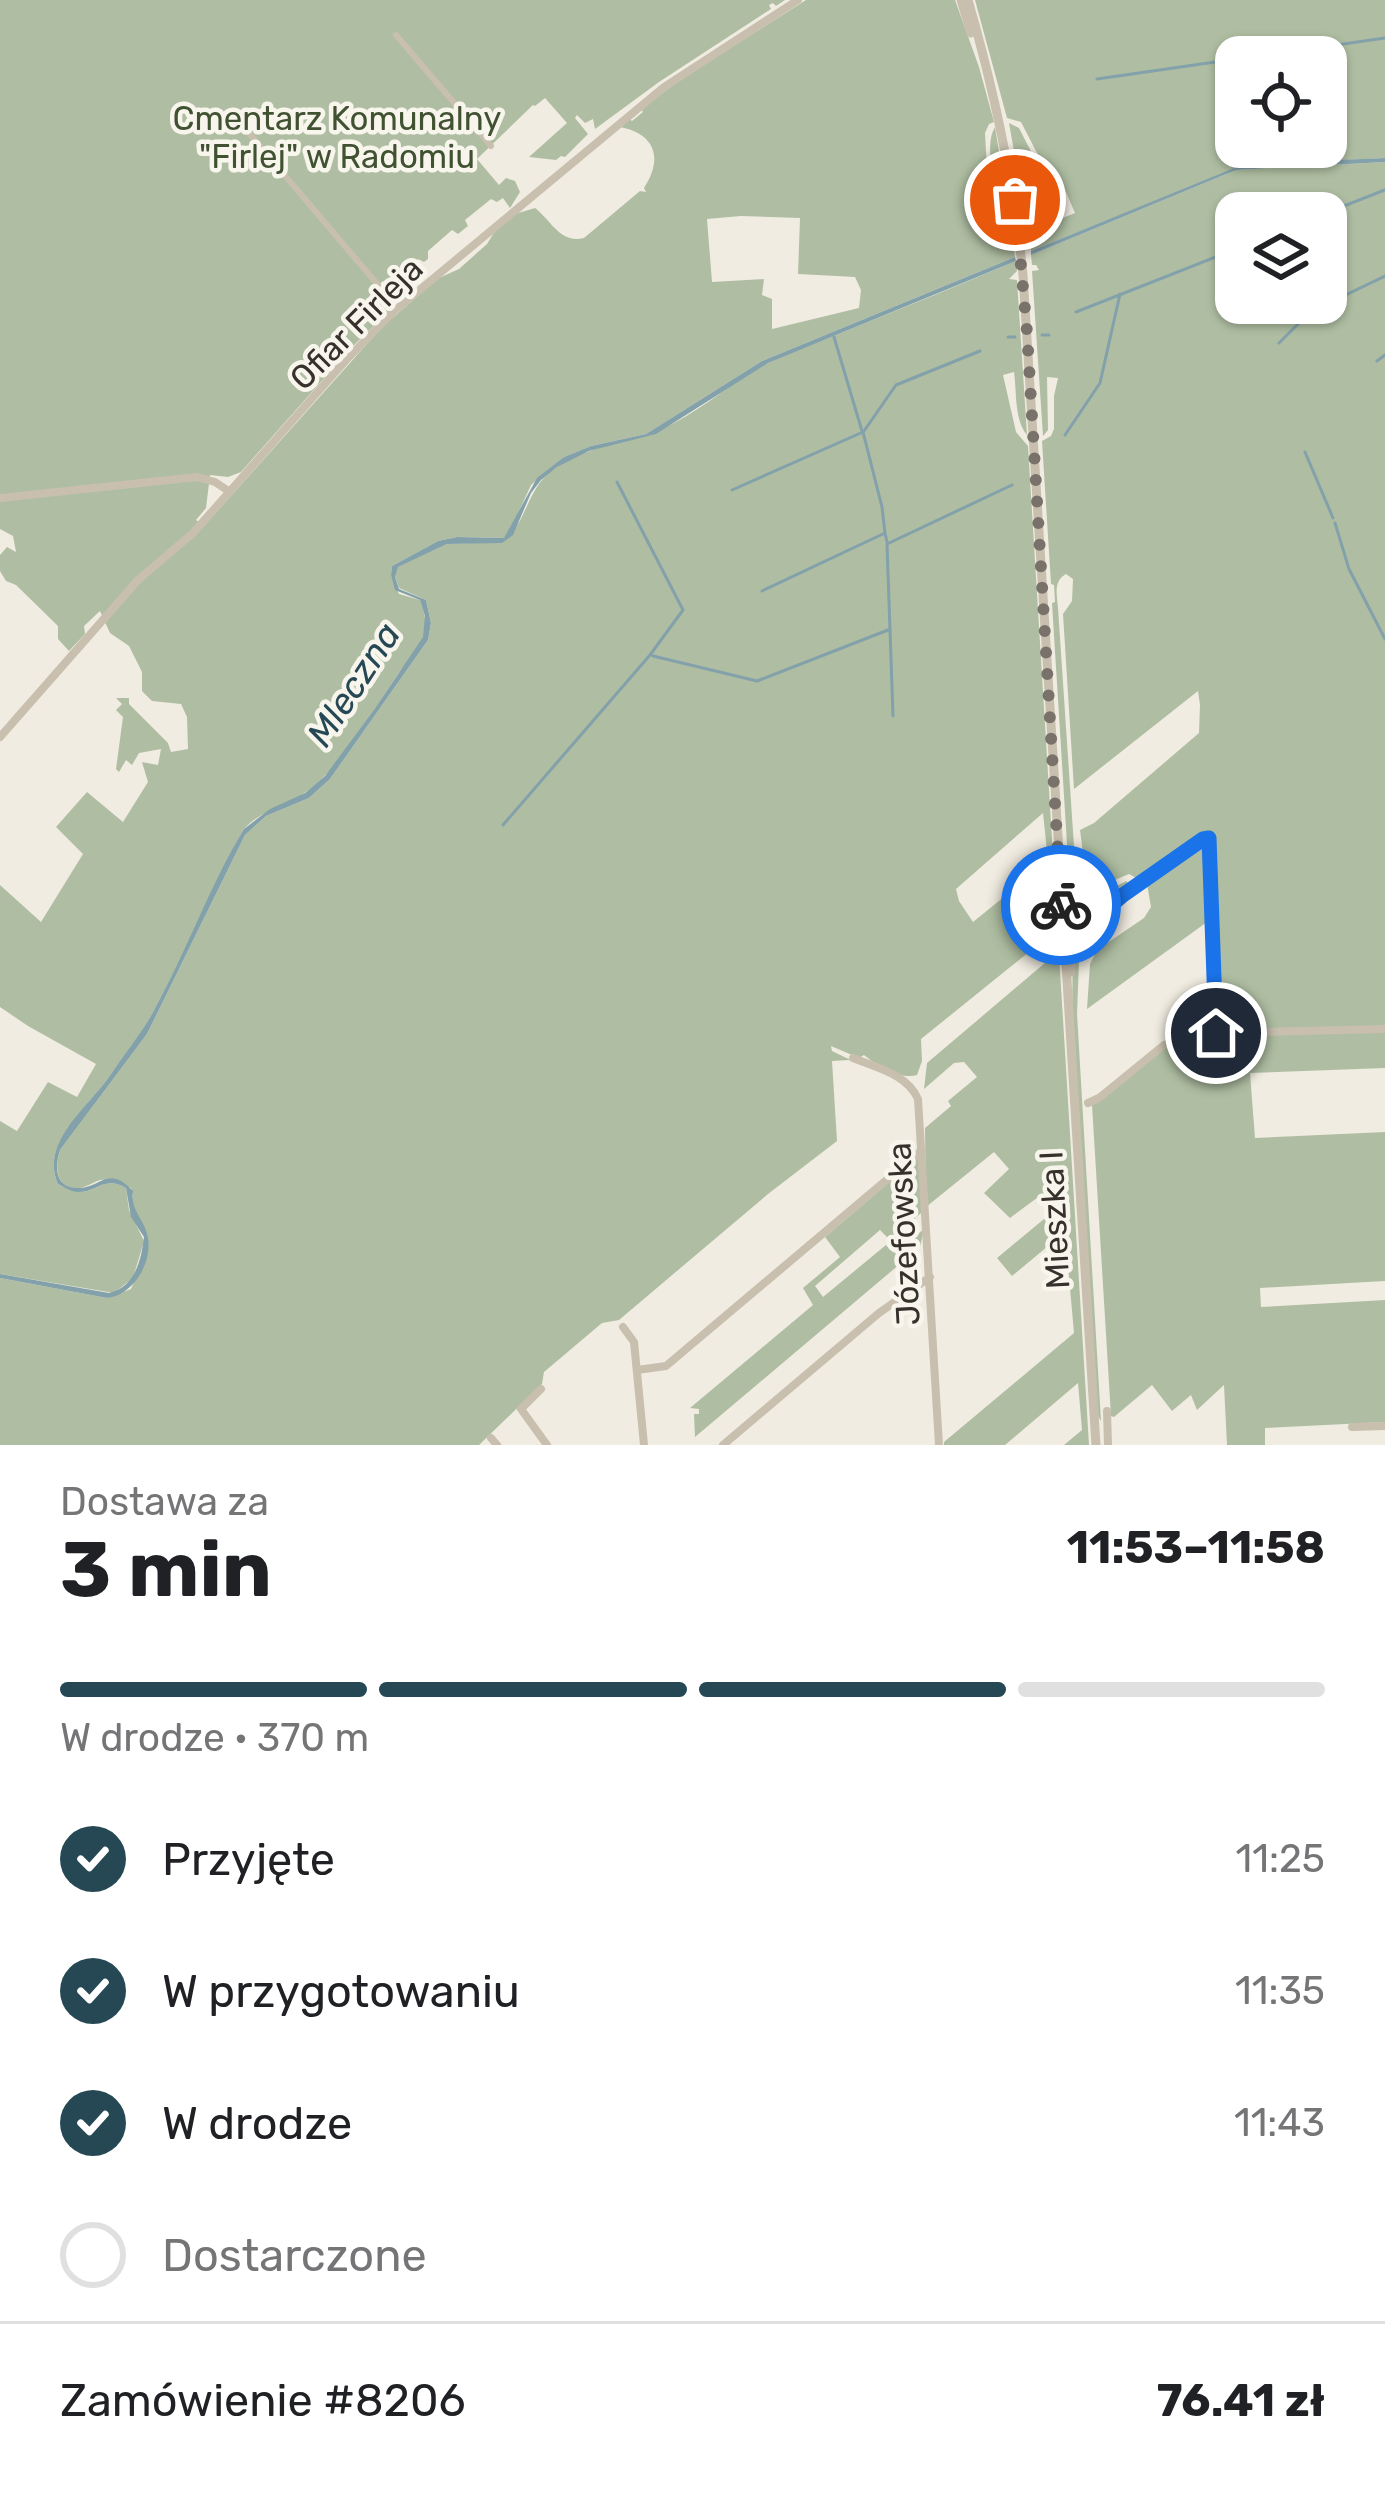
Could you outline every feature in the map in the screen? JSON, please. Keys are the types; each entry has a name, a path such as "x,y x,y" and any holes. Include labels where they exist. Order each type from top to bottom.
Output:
{"street":[{"name":"Ofiar Firleja","path":"0,737 138,580 193,533 398,308 664,87 798,0"},
{"name":"Mieszka I","path":"964,0 991,89 1020,241 1058,836 1069,925"},
{"path":"396,35 491,146"},
{"path":"247,131 378,285"},
{"path":"0,499 197,477 230,492"},
{"path":"215,482 221,502"},
{"name":"Mieszka I","path":"1058,836 1069,925 1072,978 1068,1013 1094,1445"},
{"path":"1069,925 1209,838 1216,1033"},
{"path":"1069,925 1080,929 1097,920 1123,895"},
{"path":"1088,1103 1164,1045 1216,1033 1385,1029"},
{"name":"Józefowska","path":"854,1058 904,1080 918,1099 939,1445"},
{"path":"637,1370 666,1366 922,1150"},
{"path":"723,1445 930,1276"},
{"path":"623,1327 634,1342 644,1445"},
{"path":"542,1389 521,1409 547,1445"},
{"path":"1107,1411 1108,1445"},
{"path":"1093,1424 1107,1423"},
{"path":"1352,1427 1385,1426"}],"green space":[{"name":"Cmentarz Komunalny \"Firlej\" w Radomiu","path":"0,0 785,0 769,5 771,9 595,129 593,119 585,123 577,115 588,134 565,157 529,157 567,123 545,98 533,105 477,159 499,185 506,178 515,181 520,192 510,208 503,198 491,199 465,220 468,226 458,234 452,230 428,251 428,259 418,259 392,281 394,286 390,289 383,281 376,287 390,305 389,311 241,472 228,477 210,475 206,508 196,520 204,526 383,326 439,278 459,269 515,214 535,208 562,235 584,238 640,191 646,192 653,149 642,135 620,127 680,80 806,0 955,0 994,122 985,133 989,206 1001,206 990,158 995,127 1014,244 1006,245 1015,257 762,361 646,434 564,457 531,485 504,538 438,541 392,566 399,594 420,600 426,627 419,646 320,781 244,829 148,1020 70,1125 55,1154 60,1185 77,1192 112,1183 126,1188 129,1210 144,1241 133,1278 114,1293 0,1274 0,1121 17,1131 48,1082 77,1097 96,1064 0,1007 0,885 41,922 83,854 56,827 87,792 123,822 148,782 142,762 158,765 161,749 139,753 132,765 126,760 119,772 116,769 123,717 116,710 122,704 116,698 129,698 129,704 168,743 171,752 188,749 187,717 181,704 152,701 142,691 142,672 129,646 110,633 100,611 69,651 58,639 58,626 0,571 0,555 7,547 16,552 13,536 0,529","holes":["800,218 798,274 855,277 861,290 859,308 772,329 772,299 762,295 764,279 712,282 707,219"]},
{"path":"975,0 1385,0 1385,158 1347,160 1347,36 1215,36 1215,168 1237,168 1031,251 1036,235 1029,235 1009,123 1019,128 1041,171 1038,176 1050,223 1075,213 1066,192 1052,182 1021,122 1007,118"},
{"path":"1385,162 1385,1068 1250,1073 1255,1138 1385,1132 1385,1281 1260,1288 1261,1307 1385,1300 1385,1422 1265,1428 1265,1445 1227,1445 1224,1385 1197,1410 1191,1395 1172,1411 1152,1385 1111,1416 1092,1105 1167,1046 1211,1036 1207,922 1087,1009 1090,964 1097,950 1144,918 1151,907 1147,884 1213,841 1205,833 1138,879 1129,874 1098,887 1087,883 1080,830 1199,733 1200,705 1198,691 1074,789 1063,614 1072,601 1073,579 1066,574 1059,580 1057,593 1076,876 1087,896 1126,881 1131,885 1081,913 1067,844 1042,441 1054,429 1058,378 1047,377 1048,430 1043,436 1032,271 1039,270 1032,265 1031,255 1236,170 1347,168 1347,164"},
{"path":"1016,261 1017,271 1009,279 1017,280 1027,435 1018,414 1014,372 1003,375 1016,432 1028,446 1089,1445 1064,1445 1082,1430 1078,1383 1005,1445 944,1445 1074,1333 1065,1232 1012,1276 997,1258 1056,1209 1041,1195 1010,1218 984,1193 1009,1169 994,1152 926,1207 925,1128 977,1077 964,1062 954,1063 924,1089 927,1063 1052,957 1050,935 921,1039 917,1075 896,1074 864,1055 859,1058 831,1046 832,1051 863,1066 849,1060 832,1061 837,1141 619,1320 602,1323 544,1372 542,1384 479,1445 0,1445 0,1278 107,1298 131,1289 147,1252 143,1226 131,1205 131,1188 104,1180 80,1188 66,1185 58,1170 60,1150 147,1034 245,835 266,816 309,798 330,779 428,640 431,623 426,600 399,588 397,567 447,544 502,542 517,526 545,477 568,460 659,430 768,363","holes":["1043,813 1048,861 973,922 959,901 956,889"]},
{"path":"1087,929 1079,961 1077,1014 1101,1421 1072,1018 1073,943"},
{"path":"918,1158 922,1212 891,1241 880,1230 815,1286 823,1297 886,1245 894,1253 924,1229 920,1247 695,1437 694,1414 699,1409 690,1408 813,1305 803,1288 840,1257 825,1237"}],"water":[{"path":"1385,158 1385,162 1347,164 1347,160"},
{"path":"1234,168 1273,168 1236,170 1031,255 1031,251"},
{"path":"1015,257 1016,261 768,363 656,434 589,451 557,467 531,493 513,535 502,543 447,544 398,567 399,589 426,600 431,623 428,640 330,779 309,798 266,816 245,835 147,1034 60,1150 57,1169 64,1184 86,1187 111,1178 133,1191 148,1238 139,1277 125,1291 107,1298 0,1278 0,1274 109,1293 125,1285 135,1272 144,1237 131,1217 126,1188 112,1183 84,1192 67,1189 58,1184 55,1153 70,1125 148,1020 244,829 325,776 423,637 425,616 420,600 395,590 392,566 438,541 504,538 537,478 564,457 646,434 762,361"}],"waterway":[{"path":"1347,43 1385,38"},
{"path":"1097,79 1215,62"},
{"path":"1347,205 1385,190"},
{"path":"1076,312 1215,257"},
{"path":"1279,343 1310,312 1385,276"},
{"path":"1065,435 1100,383 1120,294"},
{"path":"1042,335 1049,335"},
{"path":"834,337 862,431"},
{"path":"1008,337 1015,337"},
{"path":"864,431 896,385 980,351"},
{"path":"1377,361 1385,355"},
{"path":"732,490 863,432 885,533"},
{"path":"1305,452 1333,518"},
{"path":"503,825 683,610 617,482"},
{"path":"893,716 887,544 1012,485"},
{"path":"1335,523 1349,569 1385,639"},
{"path":"762,591 885,533 887,542"},
{"path":"653,656 757,681 888,630"}],"way so far":[{"path":"1015,200 1061,905"}],"route":[{"path":"1061,905 1062,928 1075,931 1087,926 1123,895 1208,837 1216,1033"}],"water label":[{"name":"Mleczna","path":"353,684"}]}
